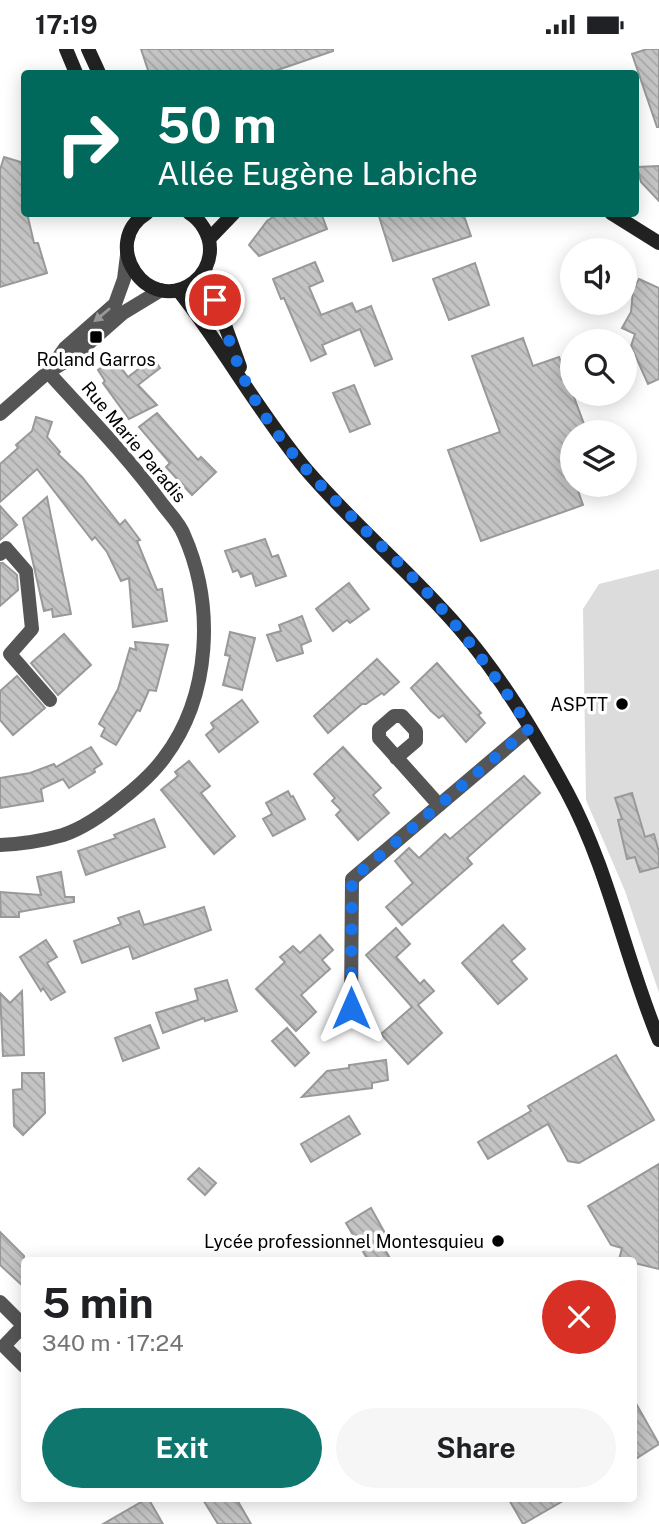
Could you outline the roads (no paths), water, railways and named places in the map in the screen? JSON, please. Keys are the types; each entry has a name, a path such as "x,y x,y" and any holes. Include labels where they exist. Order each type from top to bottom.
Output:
{"main road":[{"path":"66,49 75,70"},
{"path":"88,49 98,70"},
{"path":"134,219 127,255 131,268 138,278 161,291 178,290 198,279 205,269 210,249 209,239 203,226 193,217"},
{"path":"209,239 230,217"},
{"path":"617,217 659,243"},
{"path":"205,269 248,388"},
{"path":"178,290 268,420 306,469 459,628 495,675 530,728 568,794 599,861 659,1040"}],"street":[{"path":"48,372 65,348 115,304 124,279 127,255"},
{"path":"0,414 48,372 73,357 123,313 161,291"},
{"name":"Rue Marie Paradis","path":"0,845 32,843 66,834 104,813 131,792 164,759 182,727 200,679 205,625 198,577 184,533 147,482 48,372"},
{"path":"0,554 6,548 26,571 32,629 5,658 50,700"},
{"path":"351,1008 352,879 530,728"},
{"path":"397,758 439,805"},
{"path":"0,1303 21,1323"},
{"path":"21,1329 4,1346 21,1363"}],"place":[{"name":"Roland Garros","path":"96,337"},
{"name":"ASPTT","path":"622,704"},
{"name":"Lycée professionnel Montesquieu","path":"498,1241"}]}
